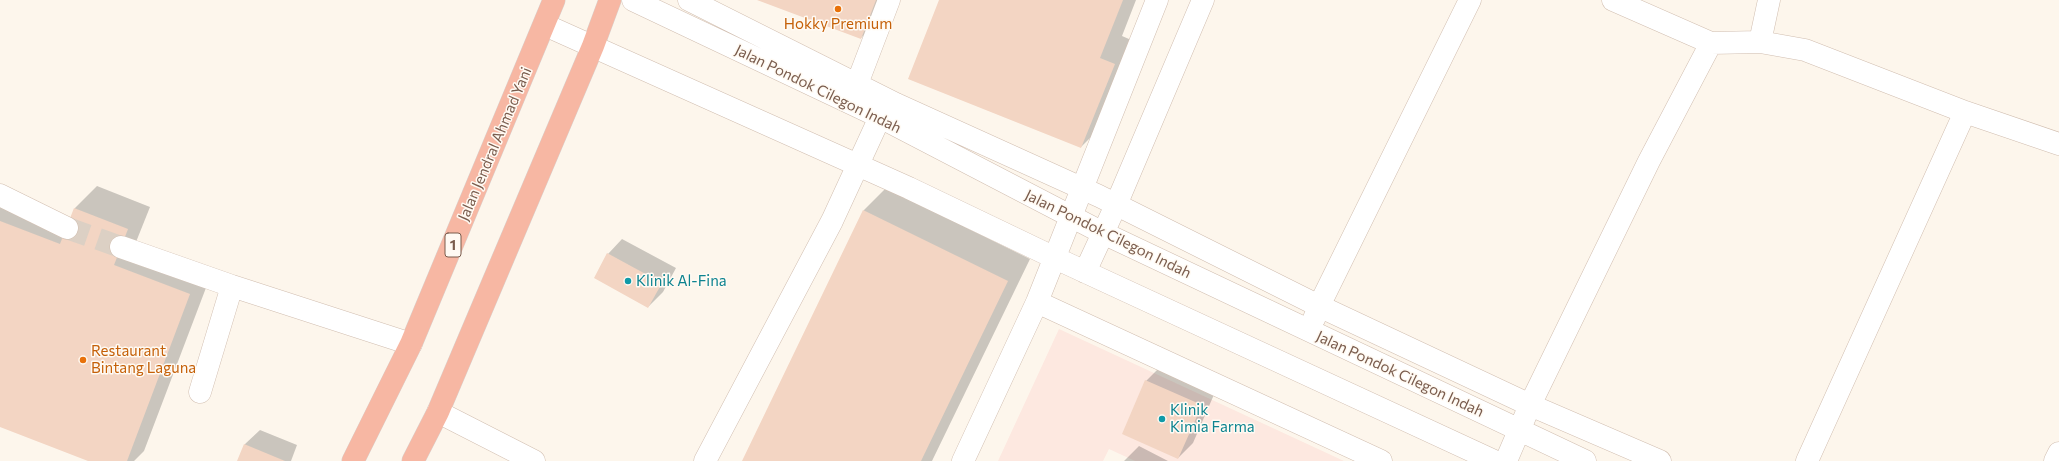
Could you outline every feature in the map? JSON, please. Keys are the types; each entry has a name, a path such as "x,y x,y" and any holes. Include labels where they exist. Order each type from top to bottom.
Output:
{"highway":[{"name":"Jalan Jendral Ahmad Yani","path":"353,461 411,344 545,25 554,0"},
{"path":"414,461 438,412 593,46 610,0"}],"street":[{"name":"Jalan Pondok Cilegon Indah","path":"633,0 880,117 1103,233 1585,461"},
{"path":"689,0 857,84 1083,189 1319,306 1530,405 1660,461"},
{"path":"857,84 889,0"},
{"path":"963,461 1037,302 1053,258 1072,217 1158,0"},
{"path":"1085,272 1116,205 1203,0"},
{"path":"1310,332 1319,306 1470,0"},
{"path":"1613,0 1712,43 1760,42 1805,50 1965,112 2059,144"},
{"path":"1760,42 1769,0"},
{"path":"545,25 857,165 1053,258 1494,461"},
{"path":"1506,461 1530,405 1649,161 1712,43"},
{"path":"1807,461 1965,112"},
{"path":"706,461 832,221 880,117"},
{"path":"0,195 67,228"},
{"path":"121,247 232,286 411,344"},
{"path":"200,392 232,286"},
{"path":"1037,302 1381,461"},
{"path":"438,412 534,461"},
{"path":"2056,461 2059,453"}],"shaded area":[{"path":"1059,329 1344,461 1135,461 1109,449 1103,461 998,461"}],"building":[{"path":"757,0 876,0 861,39"},
{"path":"939,0 1123,0 1100,58 1115,64 1081,148 908,79"},
{"name":"Restaurant Bintang Laguna","path":"74,208 128,229 114,265 190,294 127,461 88,461 0,427 0,221 60,244"},
{"path":"863,210 1008,281 921,461 742,461"},
{"name":"Klinik Al-Fina","path":"607,253 662,283 648,308 594,278"},
{"name":"Klinik Kimia Farma","path":"1145,380 1202,405 1178,459 1122,434"},
{"path":"244,444 285,461 237,461"}],"tunnel":[{"path":"67,228 121,247"}],"place":[{"name":"Hokky Premium","path":"838,9"},
{"name":"Klinik Al-Fina","path":"628,281"},
{"name":"Restaurant Bintang Laguna","path":"83,360"},
{"name":"Klinik Kimia Farma","path":"1162,419"}]}
